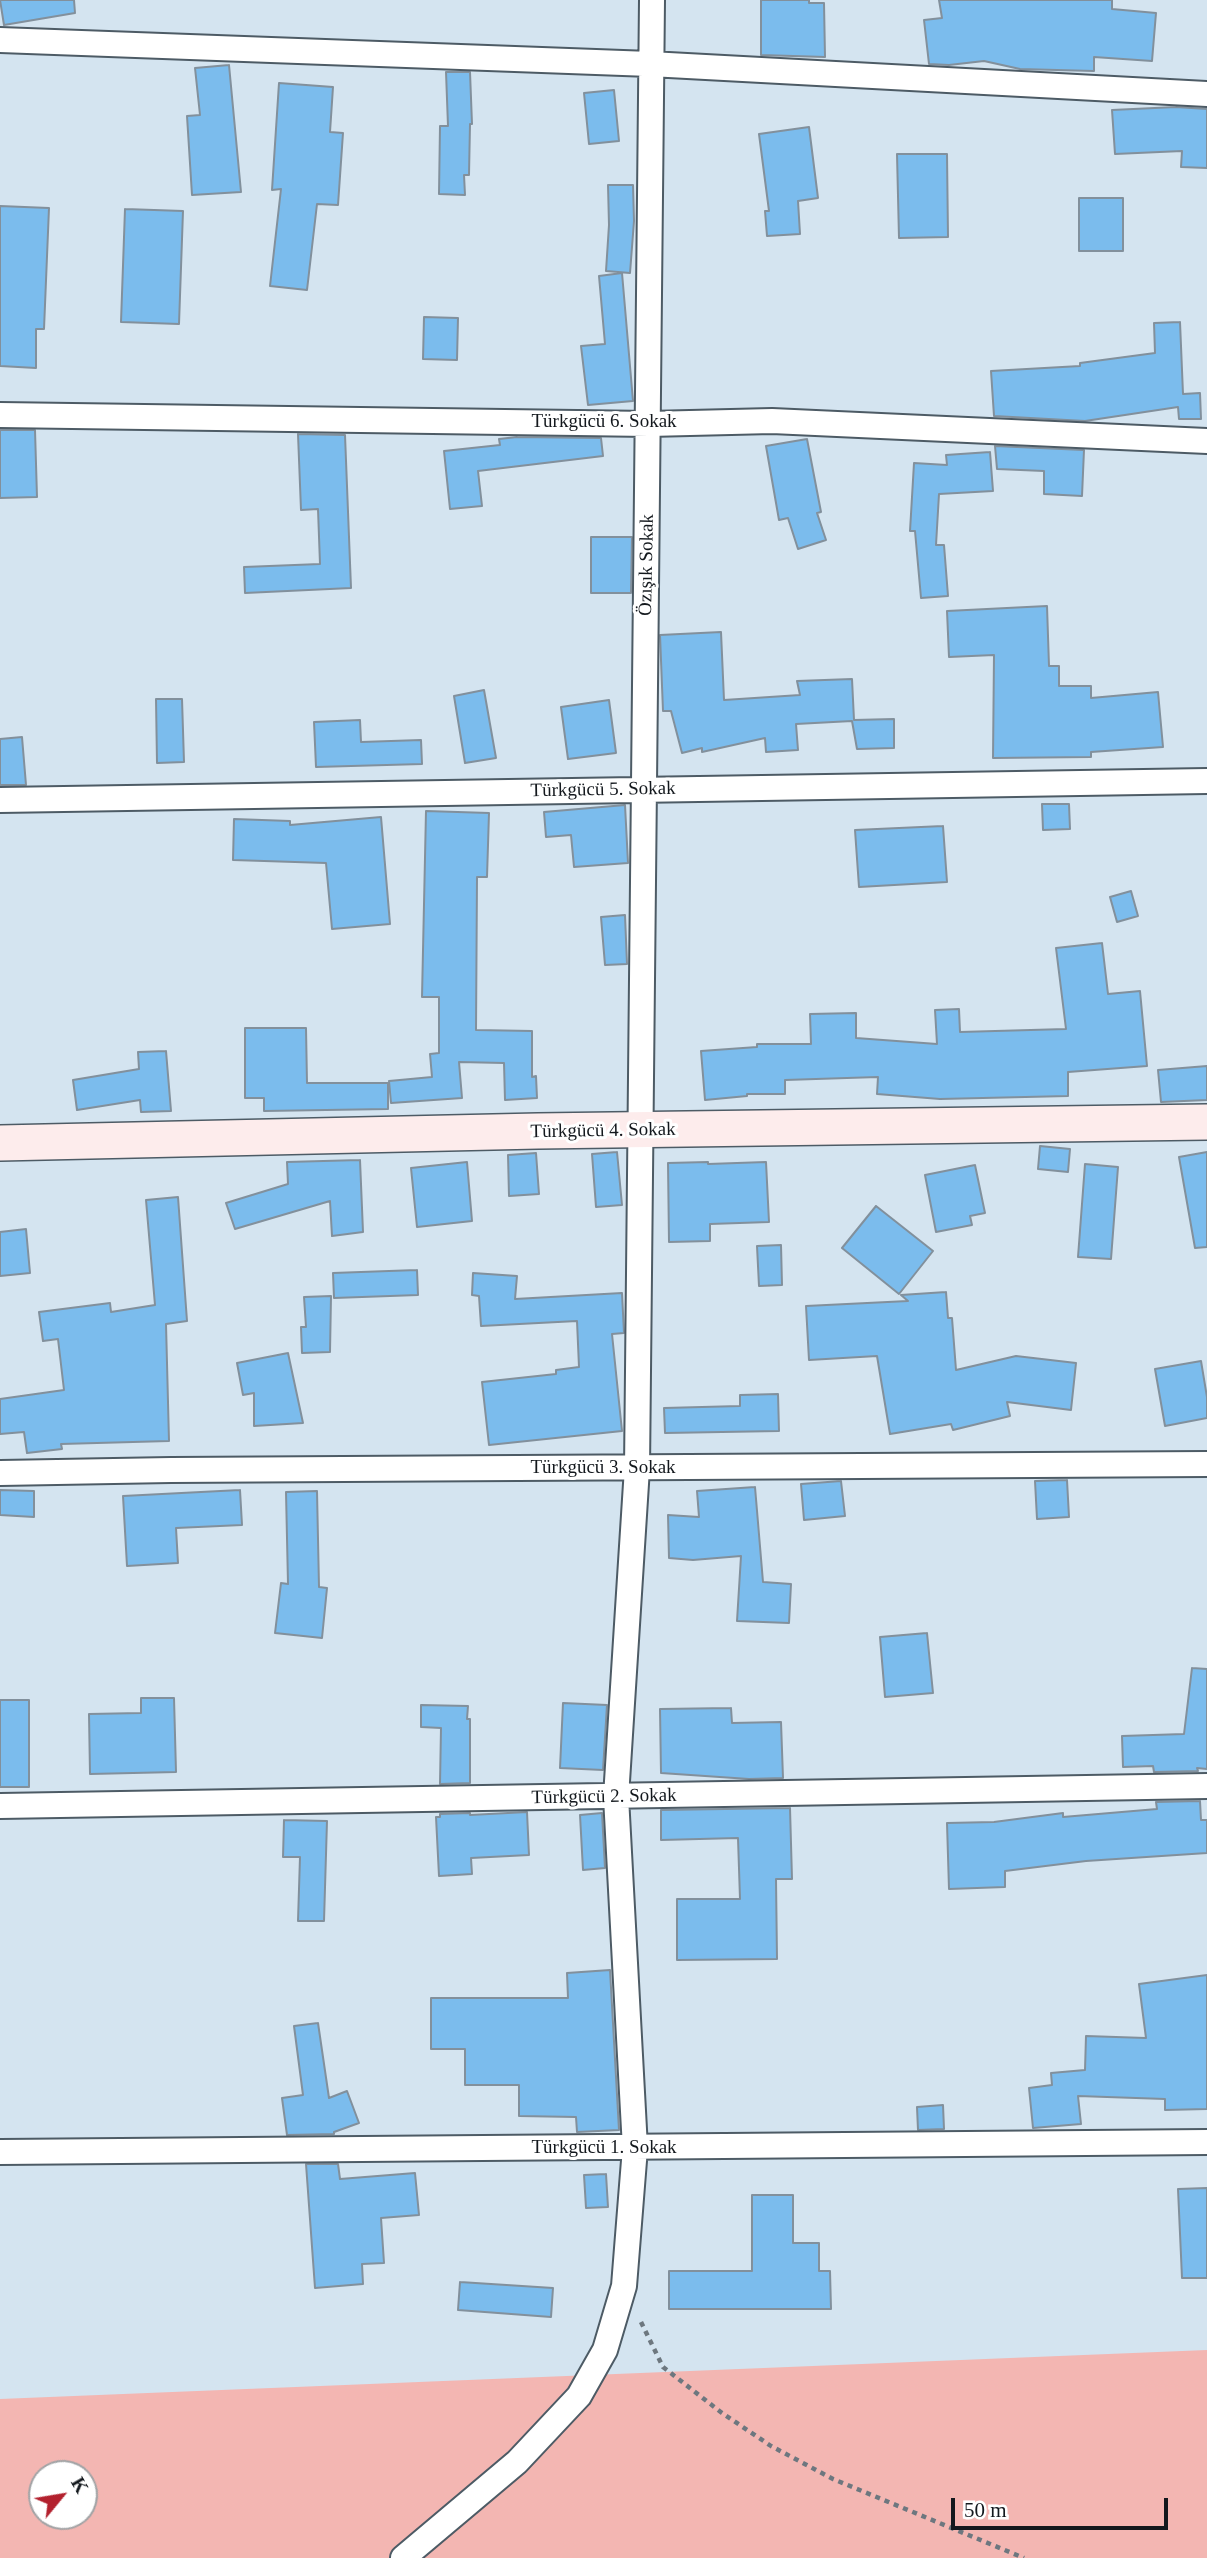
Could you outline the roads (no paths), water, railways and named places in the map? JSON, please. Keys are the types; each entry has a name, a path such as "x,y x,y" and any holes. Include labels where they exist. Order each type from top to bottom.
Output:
{"main road":[{"name":"Türkgücü 4. Sokak","path":"0,1143 1207,1122"}],"street":[{"name":"Özışık Sokak","path":"403,2558 517,2462 579,2396 605,2350 624,2286 635,2147 616,1797 637,1468 652,0"},
{"path":"0,40 650,64 1207,94"},
{"name":"Türkgücü 6. Sokak","path":"0,415 649,424 772,421 1207,441"},
{"name":"Türkgücü 5. Sokak","path":"0,800 1207,781"},
{"name":"Türkgücü 3. Sokak","path":"0,1473 172,1469 1207,1464"},
{"name":"Türkgücü 2. Sokak","path":"0,1806 1207,1786"},
{"name":"Türkgücü 1. Sokak","path":"0,2152 1207,2142"}]}
